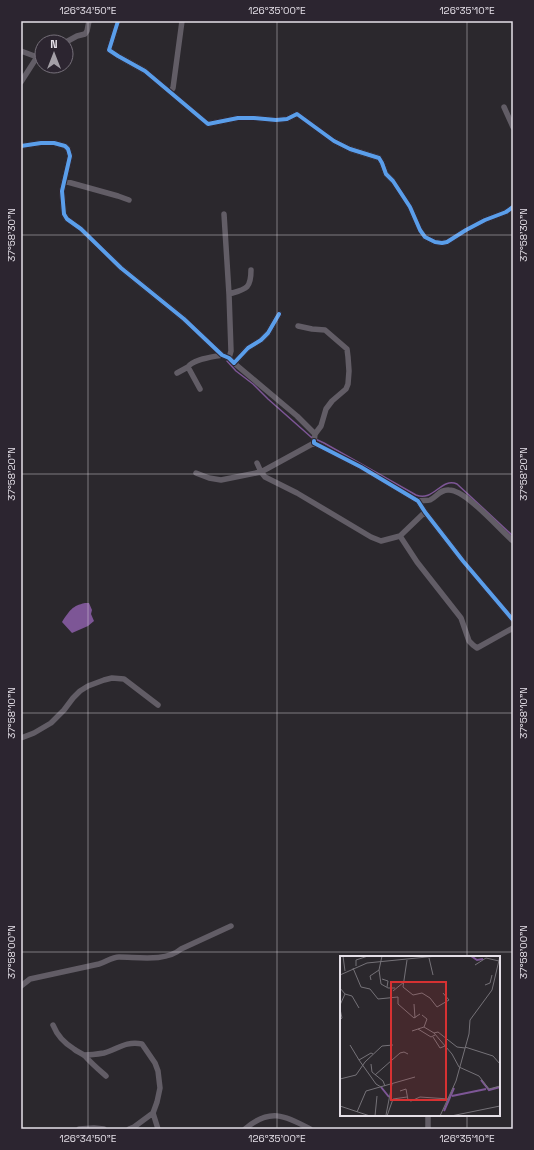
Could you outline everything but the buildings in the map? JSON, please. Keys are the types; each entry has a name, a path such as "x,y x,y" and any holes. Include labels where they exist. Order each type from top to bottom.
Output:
{"street":[{"path":"74,38 85,34 89,21"},
{"path":"118,21 109,50 145,71 208,124 238,118 276,120 287,119 297,114 334,141 350,149 379,158 386,174 393,181 410,207 420,230 425,237 435,242 447,242 466,230 506,212 513,207"},
{"path":"170,92 173,88 182,21"},
{"path":"21,51 34,54"},
{"path":"21,82 34,64"},
{"path":"504,107 513,127"},
{"path":"21,146 41,143 54,143 66,146 70,156 62,191 62,205 67,219 81,229 121,268 184,319 222,355 229,358 297,416 314,438 418,501 424,512 463,561 513,620"},
{"path":"64,181 129,200"},
{"path":"224,214 229,294 229,358"},
{"path":"229,294 247,287 251,280 251,270"},
{"path":"234,363 248,348 261,340 268,333 279,314"},
{"path":"196,473 209,478 221,480 262,472 314,438 321,426 326,409 332,401 346,389 348,384 349,371 347,349 325,330 298,326"},
{"path":"178,372 188,367 193,362 222,355"},
{"path":"188,367 200,389"},
{"path":"257,463 265,477 297,493 371,537 381,541 400,536 424,512"},
{"path":"418,501 430,500 442,491 457,491 469,500 513,541"},
{"path":"400,536 417,562 461,618 469,641 473,645 477,648 513,628"},
{"path":"21,738 34,733 51,723 80,691 88,686 112,678 124,679 158,705"},
{"path":"21,986 30,979 101,963 117,957 145,958 170,955 231,926"},
{"path":"53,1025 62,1040 73,1049 84,1055 106,1076"},
{"path":"84,1055 104,1053 124,1044 142,1044 155,1063 160,1081 159,1095 153,1114 158,1129"},
{"path":"129,1129 153,1114"},
{"path":"245,1129 254,1121 264,1117 274,1116 286,1117 310,1129"},
{"path":"428,1116 428,1129"},
{"path":"79,1129 104,1129"}],"shaded area":[{"path":"85,603 89,603 94,621 88,626 72,633 62,622 72,609"}],"waterway":[{"path":"227,361 236,371 253,384 311,437 416,495 428,495 446,484 457,484 513,536"}],"cycle path":[{"path":"118,21 109,50 145,71 208,124 238,118 276,120 287,119 297,114 334,141 350,149 379,158 386,174 393,181 410,207 420,230 425,237 435,242 447,242 466,230 485,220 506,212 513,207"},
{"path":"21,146 54,143 65,146 68,149 70,156 62,191 64,214 67,219 81,229 121,268 184,319 222,355 229,358 234,363 248,348 261,340 268,333 279,314"},
{"path":"314,441 314,443 361,467 418,501 463,561 513,620"}]}
